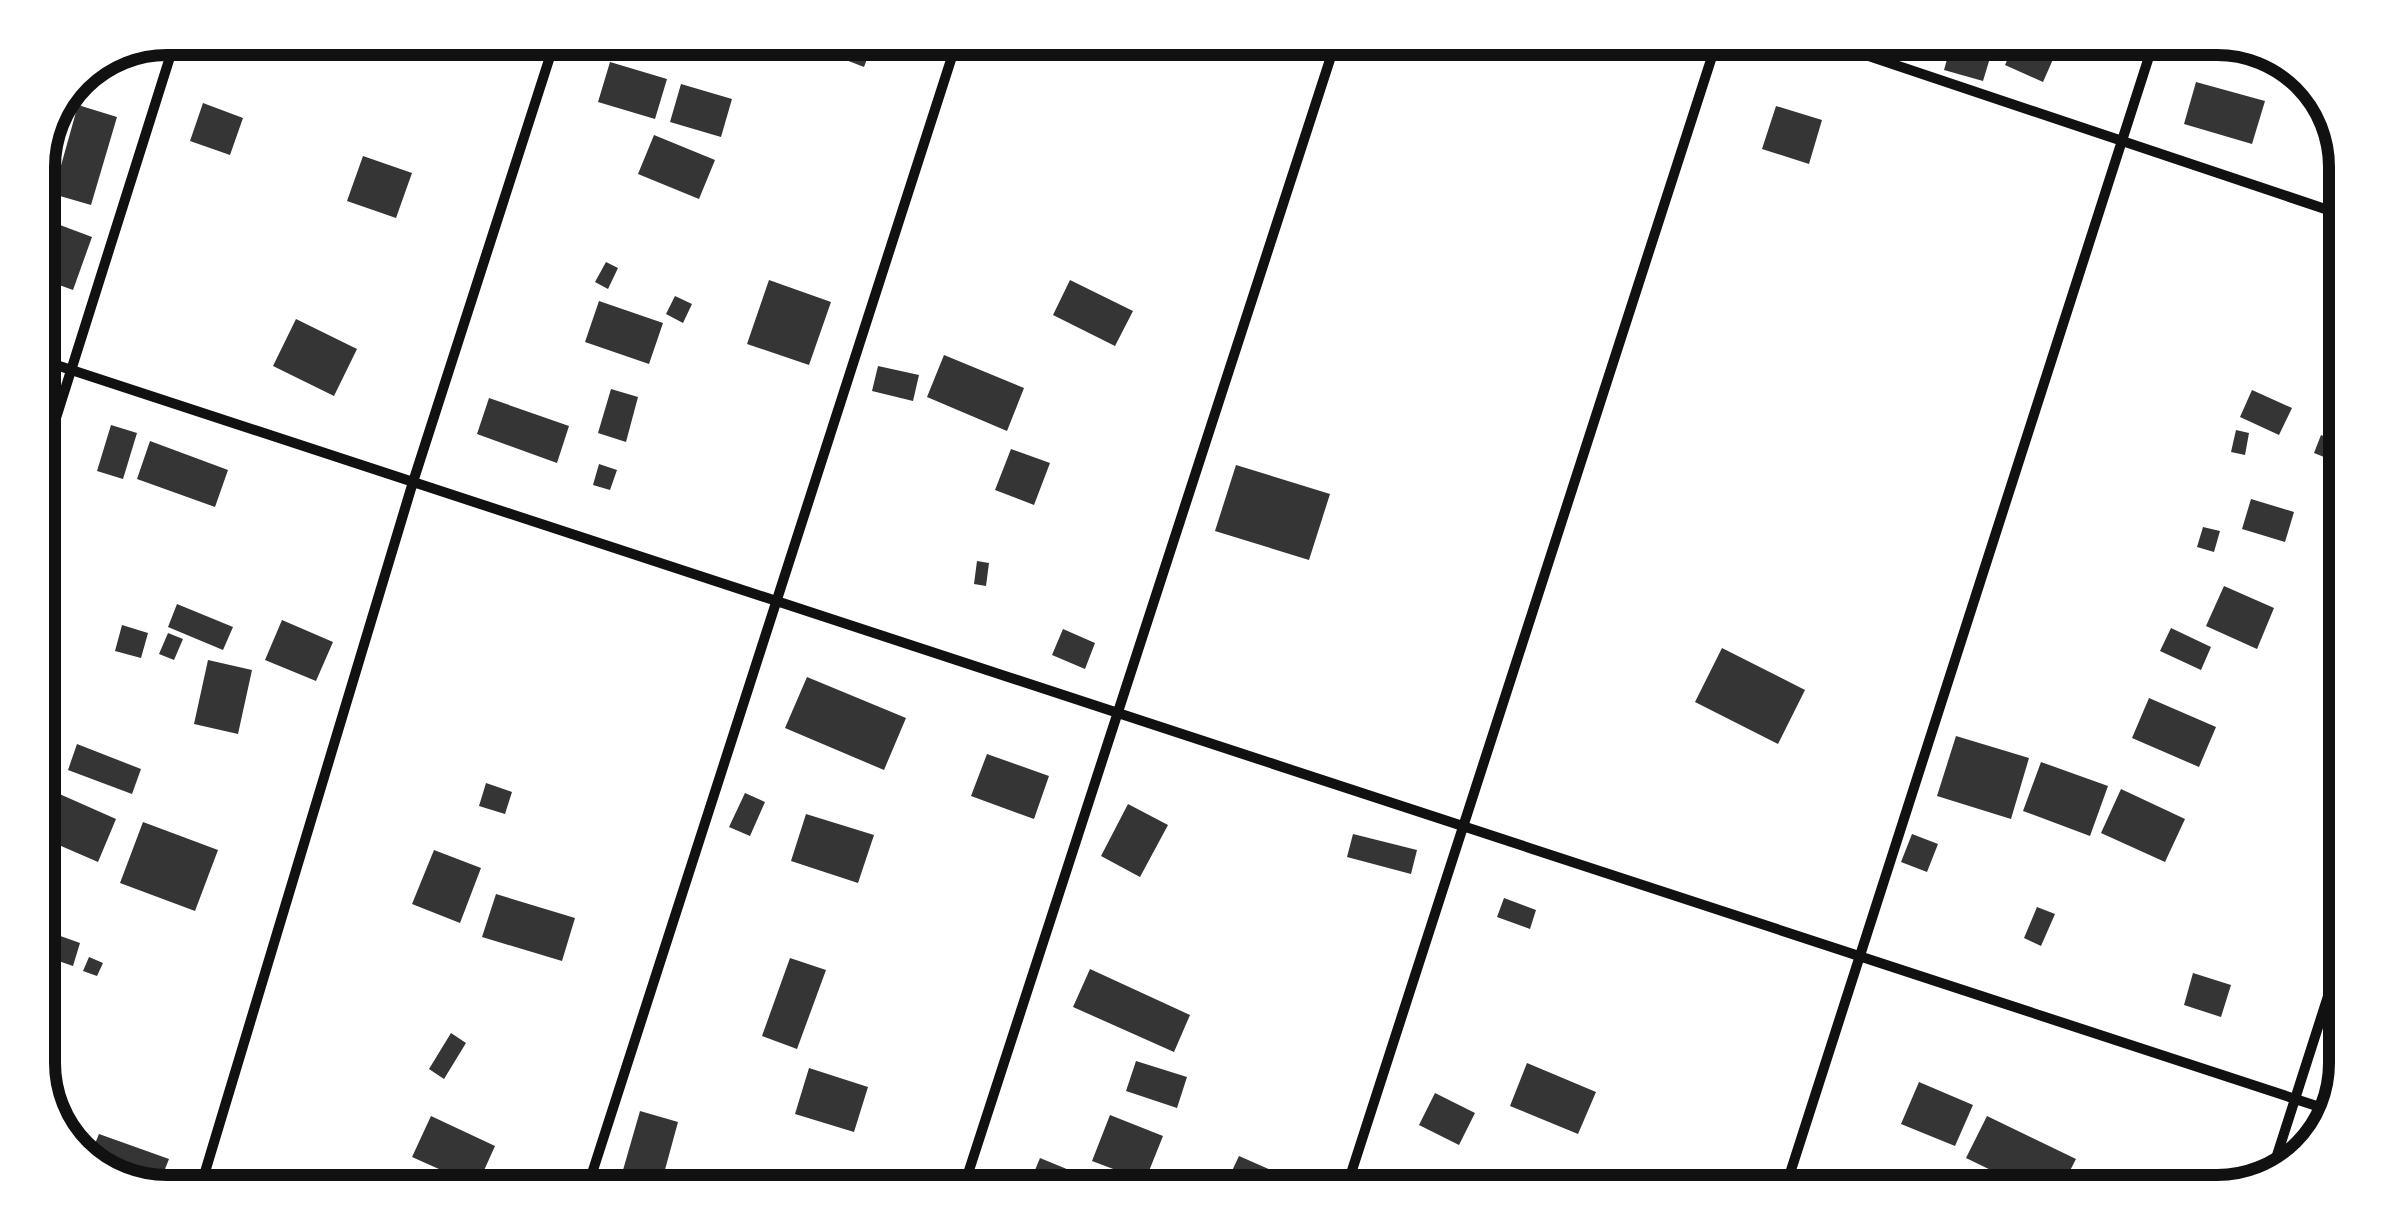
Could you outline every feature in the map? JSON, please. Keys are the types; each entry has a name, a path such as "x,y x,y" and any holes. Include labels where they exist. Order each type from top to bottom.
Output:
{"street":[{"path":"55,415 170,55"},
{"path":"204,1175 412,482 550,55"},
{"path":"591,1175 953,55"},
{"path":"968,1175 1331,55"},
{"path":"1351,1175 1713,55"},
{"path":"1866,55 2329,210"},
{"path":"1789,1175 2150,55"},
{"path":"55,365 2320,1107"},
{"path":"2276,1158 2329,993"}],"building":[{"path":"833,55 869,55 864,67"},
{"path":"1948,55 1991,55 1983,81 1944,70"},
{"path":"2009,55 2055,55 2043,82 2005,65"},
{"path":"610,62 667,79 655,119 598,102"},
{"path":"2196,82 2265,101 2252,144 2184,124"},
{"path":"681,84 732,99 721,137 670,122"},
{"path":"203,103 243,118 230,155 190,141"},
{"path":"78,105 117,117 91,205 55,195"},
{"path":"1776,106 1822,120 1809,164 1762,149"},
{"path":"654,135 715,160 699,199 638,174"},
{"path":"363,156 412,173 396,218 347,201"},
{"path":"60,225 92,237 73,290 55,283 55,238"},
{"path":"606,262 618,268 608,289 595,282"},
{"path":"769,280 831,302 809,365 747,344"},
{"path":"1070,280 1133,311 1115,346 1053,315"},
{"path":"675,296 692,304 683,323 666,314"},
{"path":"599,301 663,323 649,364 585,342"},
{"path":"296,319 357,349 334,396 273,366"},
{"path":"944,355 1024,388 1007,431 927,397"},
{"path":"878,366 919,375 913,401 872,391"},
{"path":"611,389 638,397 626,442 598,433"},
{"path":"2252,390 2292,408 2279,435 2240,417"},
{"path":"489,398 569,426 557,463 477,434"},
{"path":"111,425 137,433 123,479 97,471"},
{"path":"2236,430 2249,433 2245,455 2231,452"},
{"path":"2321,435 2329,439 2329,459 2314,453"},
{"path":"150,441 228,470 215,507 137,479"},
{"path":"1011,449 1050,463 1034,505 995,490"},
{"path":"599,464 617,470 610,490 593,485"},
{"path":"1236,465 1330,494 1309,560 1215,531"},
{"path":"2251,499 2294,512 2285,542 2242,529"},
{"path":"2203,527 2220,531 2214,552 2197,547"},
{"path":"977,561 989,563 986,586 974,584"},
{"path":"2224,586 2274,608 2257,649 2206,626"},
{"path":"177,604 233,627 223,650 168,627"},
{"path":"282,620 333,642 316,681 265,660"},
{"path":"122,625 148,633 141,658 115,651"},
{"path":"2171,628 2211,647 2201,670 2160,651"},
{"path":"1063,629 1095,643 1085,669 1052,655"},
{"path":"168,633 183,639 174,660 159,654"},
{"path":"1722,648 1805,690 1778,744 1695,702"},
{"path":"208,660 252,670 238,734 194,724"},
{"path":"807,677 906,718 884,770 785,728"},
{"path":"2149,698 2216,727 2199,767 2132,738"},
{"path":"1956,736 2029,758 2011,819 1937,796"},
{"path":"77,744 141,769 132,794 68,770"},
{"path":"987,754 1049,776 1034,819 971,796"},
{"path":"2041,762 2108,786 2090,836 2023,811"},
{"path":"486,783 512,792 505,814 479,806"},
{"path":"2121,789 2185,819 2165,862 2101,833"},
{"path":"55,792 116,819 98,862 55,843"},
{"path":"745,793 765,802 750,836 729,827"},
{"path":"1128,804 1168,825 1140,877 1101,856"},
{"path":"806,814 874,835 858,883 791,861"},
{"path":"143,822 218,850 195,911 120,883"},
{"path":"1353,834 1417,850 1411,874 1347,857"},
{"path":"1912,834 1938,844 1927,872 1901,862"},
{"path":"434,850 481,868 460,923 412,904"},
{"path":"496,894 575,918 562,961 482,937"},
{"path":"1504,898 1536,910 1530,929 1497,917"},
{"path":"2037,907 2055,914 2041,946 2024,938"},
{"path":"55,934 80,943 73,966 55,960"},
{"path":"89,957 103,963 97,976 83,971"},
{"path":"790,958 826,970 797,1049 762,1036"},
{"path":"1090,969 1190,1015 1174,1052 1073,1007"},
{"path":"2193,973 2231,985 2221,1017 2184,1005"},
{"path":"451,1033 466,1043 444,1079 429,1069"},
{"path":"1136,1061 1187,1077 1177,1108 1126,1091"},
{"path":"1527,1063 1596,1092 1578,1134 1510,1106"},
{"path":"809,1068 868,1087 854,1132 795,1114"},
{"path":"1919,1082 1973,1105 1955,1146 1901,1124"},
{"path":"1435,1093 1475,1113 1459,1145 1419,1125"},
{"path":"640,1111 678,1122 664,1175 622,1175"},
{"path":"1110,1115 1163,1136 1147,1175 1129,1175 1092,1161"},
{"path":"431,1116 495,1146 482,1175 452,1175 412,1157"},
{"path":"1987,1116 2076,1159 2068,1175 2001,1175 1966,1158"},
{"path":"99,1134 169,1159 163,1175 152,1174 117,1163 93,1147"},
{"path":"1239,1156 1273,1171 1271,1175 1230,1175"},
{"path":"1040,1158 1081,1175 1033,1175"}]}
